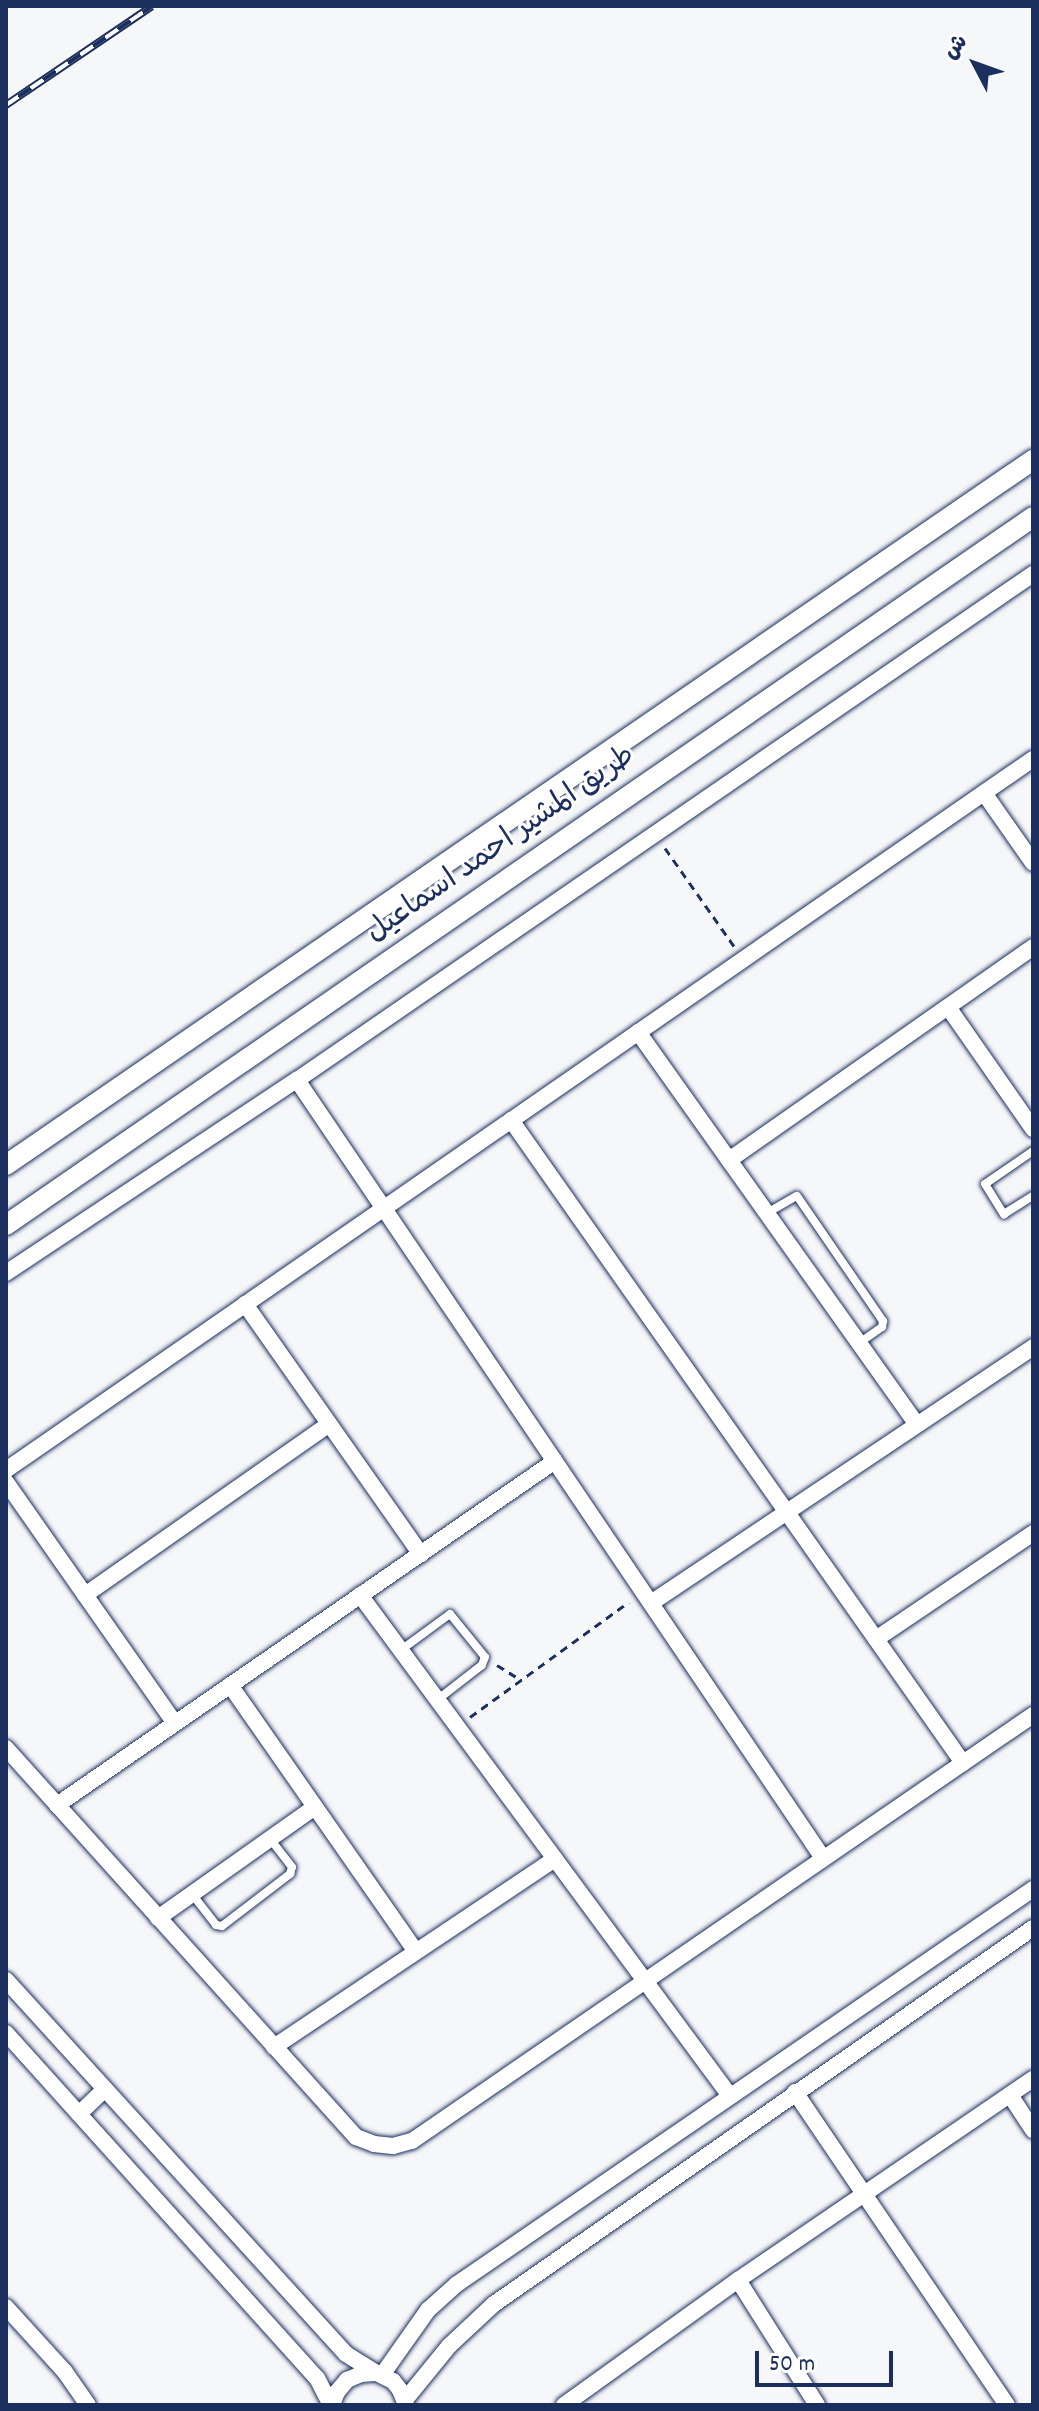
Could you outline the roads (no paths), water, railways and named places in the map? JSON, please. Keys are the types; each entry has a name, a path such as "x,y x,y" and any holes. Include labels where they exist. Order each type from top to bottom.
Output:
{"street":[{"name":"طريق المشير احمد اسماعيل","path":"6,1165 1033,460"},
{"name":"طريق المشير احمد اسماعيل","path":"6,1225 1033,517"},
{"path":"6,1273 297,1080 1032,576"},
{"path":"6,1470 1033,759"},
{"path":"984,793 1033,863"},
{"path":"729,1160 1033,947"},
{"path":"948,1007 1033,1129"},
{"path":"638,1032 917,1424"},
{"path":"297,1080 823,1858"},
{"path":"511,1120 963,1763"},
{"path":"245,1304 421,1554"},
{"path":"647,1597 786,1512 1033,1347"},
{"path":"85,1595 329,1424"},
{"path":"57,1805 555,1461"},
{"path":"6,1482 175,1723"},
{"path":"876,1639 1033,1533"},
{"path":"360,1595 730,2096"},
{"path":"230,1685 416,1952"},
{"path":"6,1748 356,2137 374,2144 393,2146 412,2141 1033,1715"},
{"path":"158,1918 315,1807"},
{"path":"274,2047 555,1859"},
{"path":"380,2374 428,2310 457,2284 1033,1889"},
{"path":"405,2403 449,2346 494,2304 1033,1928"},
{"path":"6,1980 346,2354 400,2390 405,2403"},
{"path":"6,2033 317,2378 332,2405"},
{"path":"564,2405 738,2280 1033,2079"},
{"path":"79,2114 105,2089"},
{"path":"795,2092 1007,2405"},
{"path":"1010,2095 1033,2130"},
{"path":"738,2280 817,2405"},
{"path":"6,2307 65,2372 88,2405"},
{"path":"332,2405 337,2392 347,2380 361,2374 380,2374"}],"lane":[{"path":"1033,1151 985,1184 1004,1214 1033,1196"},
{"path":"767,1213 797,1196 883,1321 882,1327 859,1343"},
{"path":"401,1650 450,1614 486,1662 437,1700"},
{"path":"192,1894 216,1925 222,1926 290,1874 292,1867 270,1839"}],"railway":[{"path":"6,105 152,6"}]}
